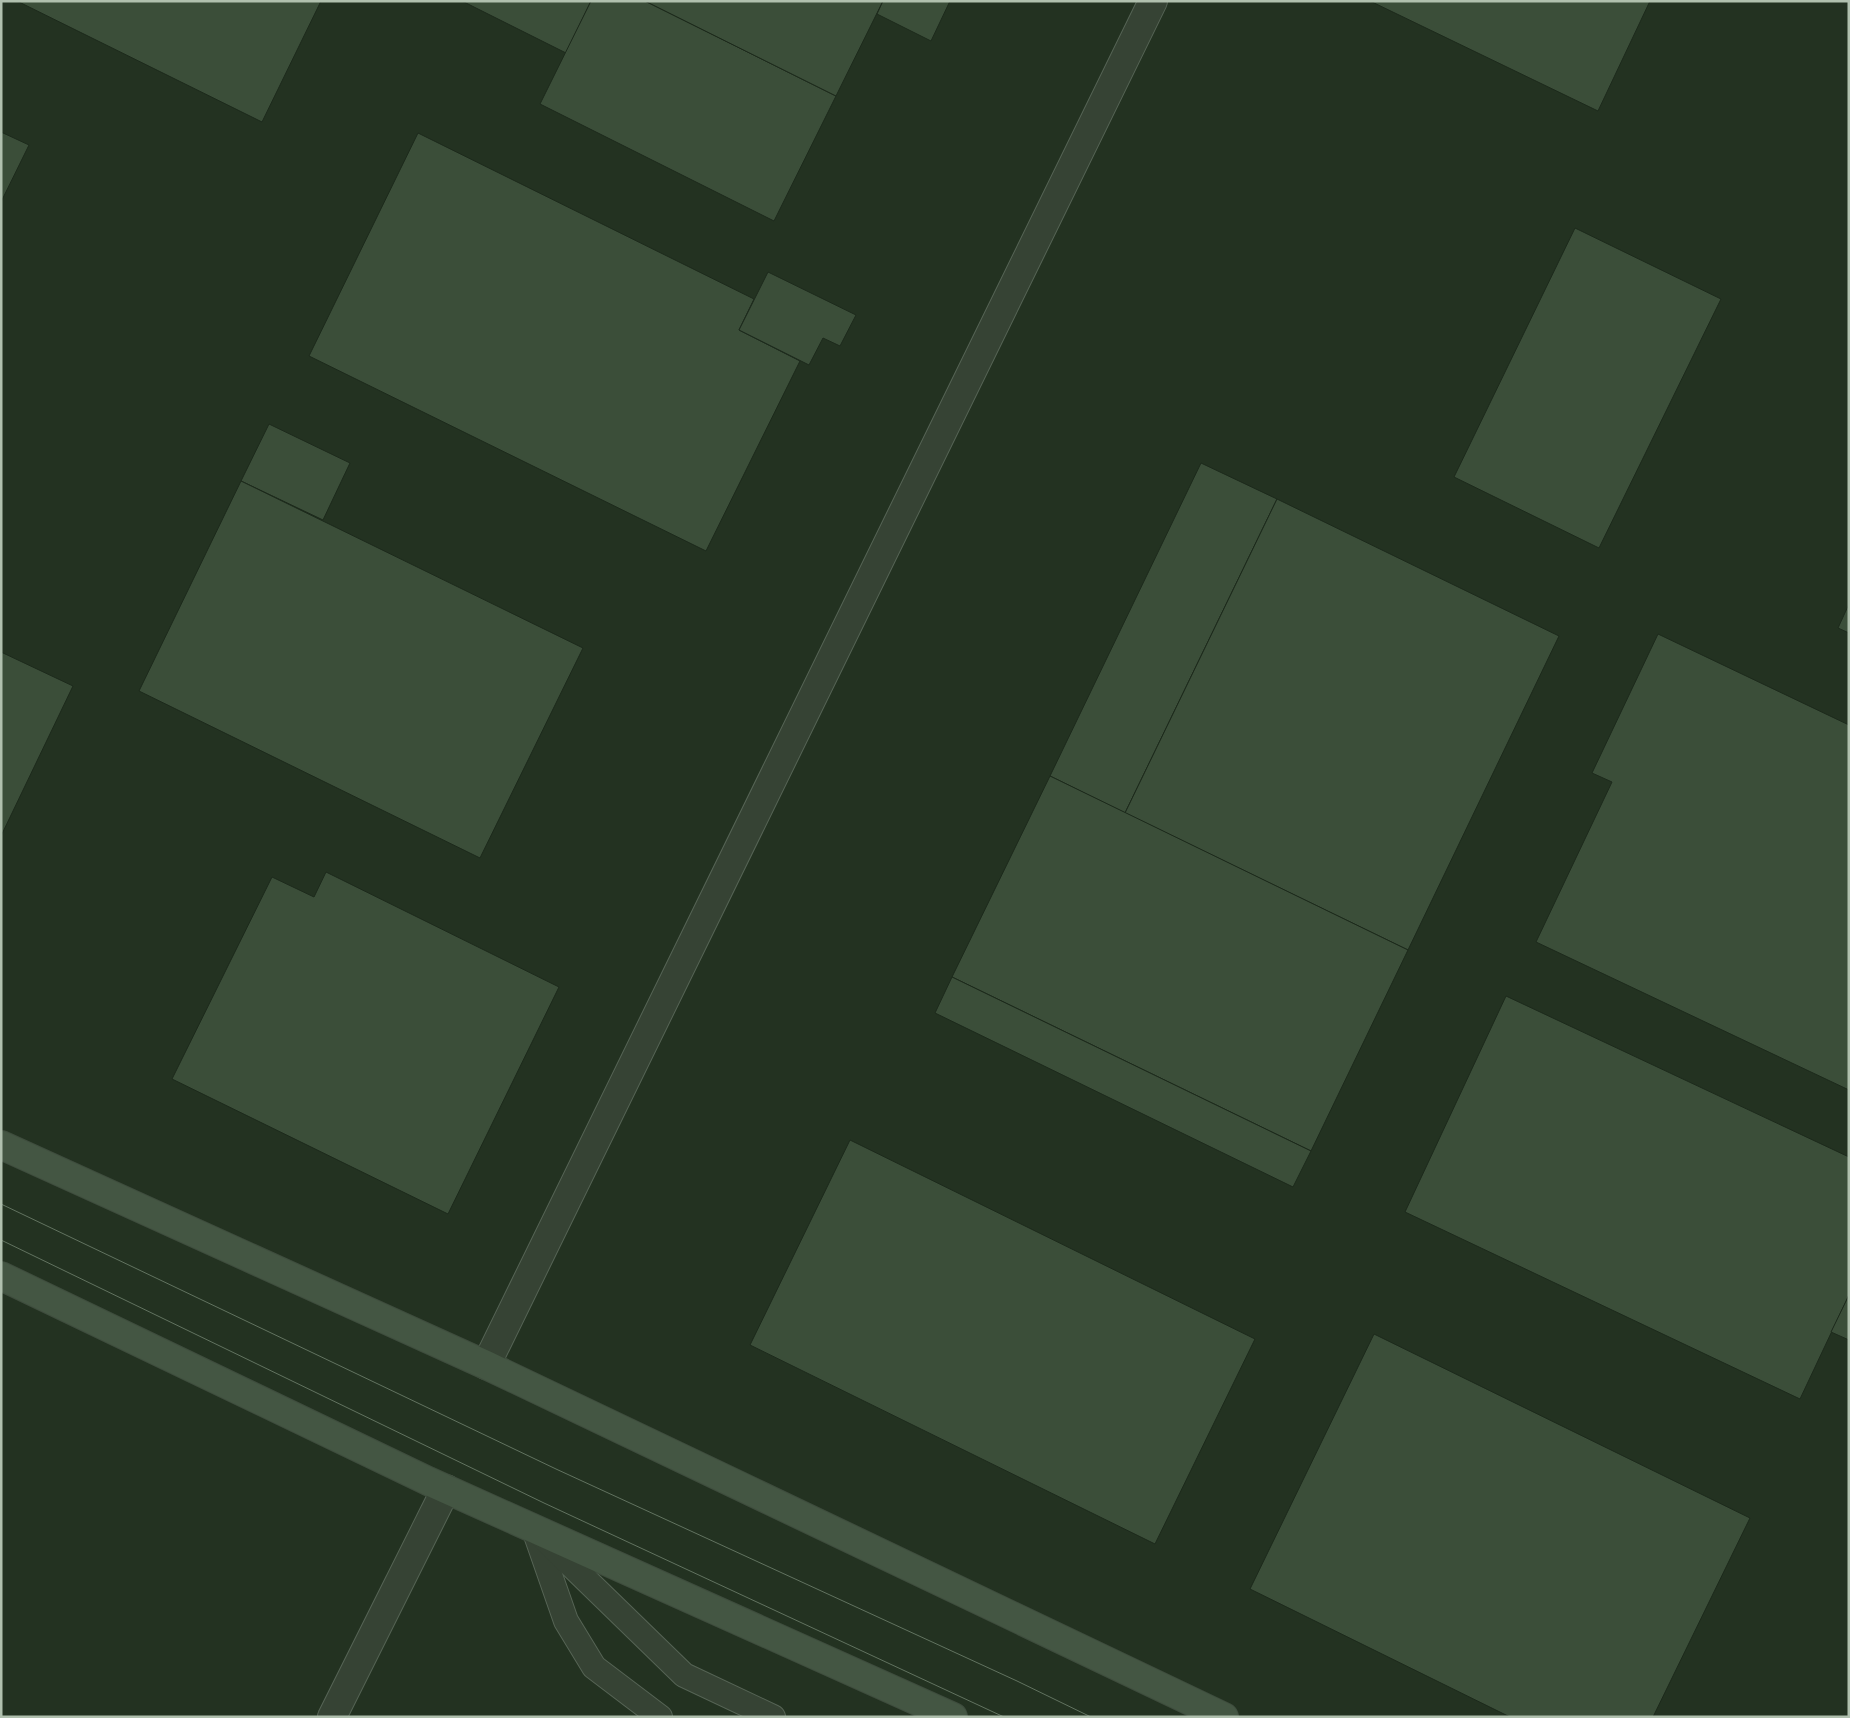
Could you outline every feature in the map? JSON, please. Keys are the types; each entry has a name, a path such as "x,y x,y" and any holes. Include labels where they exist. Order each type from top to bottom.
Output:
{"main road":[{"path":"1,1145 486,1364 1224,1717"},
{"path":"1,1276 446,1489 953,1717"}],"street":[{"path":"486,1364 1153,1"},
{"path":"332,1717 446,1489"}],"lane":[{"path":"533,1528 566,1621 594,1667 660,1717"},
{"path":"533,1528 684,1674 773,1717"}],"building":[{"path":"17,1 321,1 262,122"},
{"path":"462,1 591,1 566,53"},
{"path":"591,1 645,1 836,96 774,221 540,104"},
{"path":"645,1 883,1 836,96"},
{"path":"883,1 950,1 931,41 877,14"},
{"path":"1370,1 1650,1 1598,111"},
{"path":"1,132 29,145 1,202"},
{"path":"418,133 754,299 739,330 800,361 706,551 309,356"},
{"path":"1575,228 1721,299 1599,548 1454,477"},
{"path":"768,272 856,315 840,346 823,338 809,365 739,330"},
{"path":"269,424 350,463 323,520 241,481"},
{"path":"1201,463 1277,499 1125,813 1050,776"},
{"path":"241,481 583,648 480,858 139,691"},
{"path":"1277,499 1559,636 1408,950 1125,813"},
{"path":"1849,604 1849,633 1838,628"},
{"path":"1658,634 1849,725 1849,1090 1536,942 1612,782 1592,773"},
{"path":"1,652 73,686 1,836"},
{"path":"1050,776 1408,950 1311,1151 952,977"},
{"path":"326,872 559,987 448,1214 172,1079 272,877 314,897"},
{"path":"952,977 1311,1151 1293,1187 935,1013"},
{"path":"1506,996 1849,1157 1849,1295 1800,1399 1405,1212"},
{"path":"850,1140 1255,1339 1155,1544 750,1345"},
{"path":"1849,1295 1849,1340 1831,1332"},
{"path":"1374,1334 1750,1518 1653,1717 1510,1717 1250,1589"}],"tram line":[{"path":"1,1204 556,1469 1017,1681 1091,1717"},
{"path":"1,1240 544,1503 1004,1717"}]}
